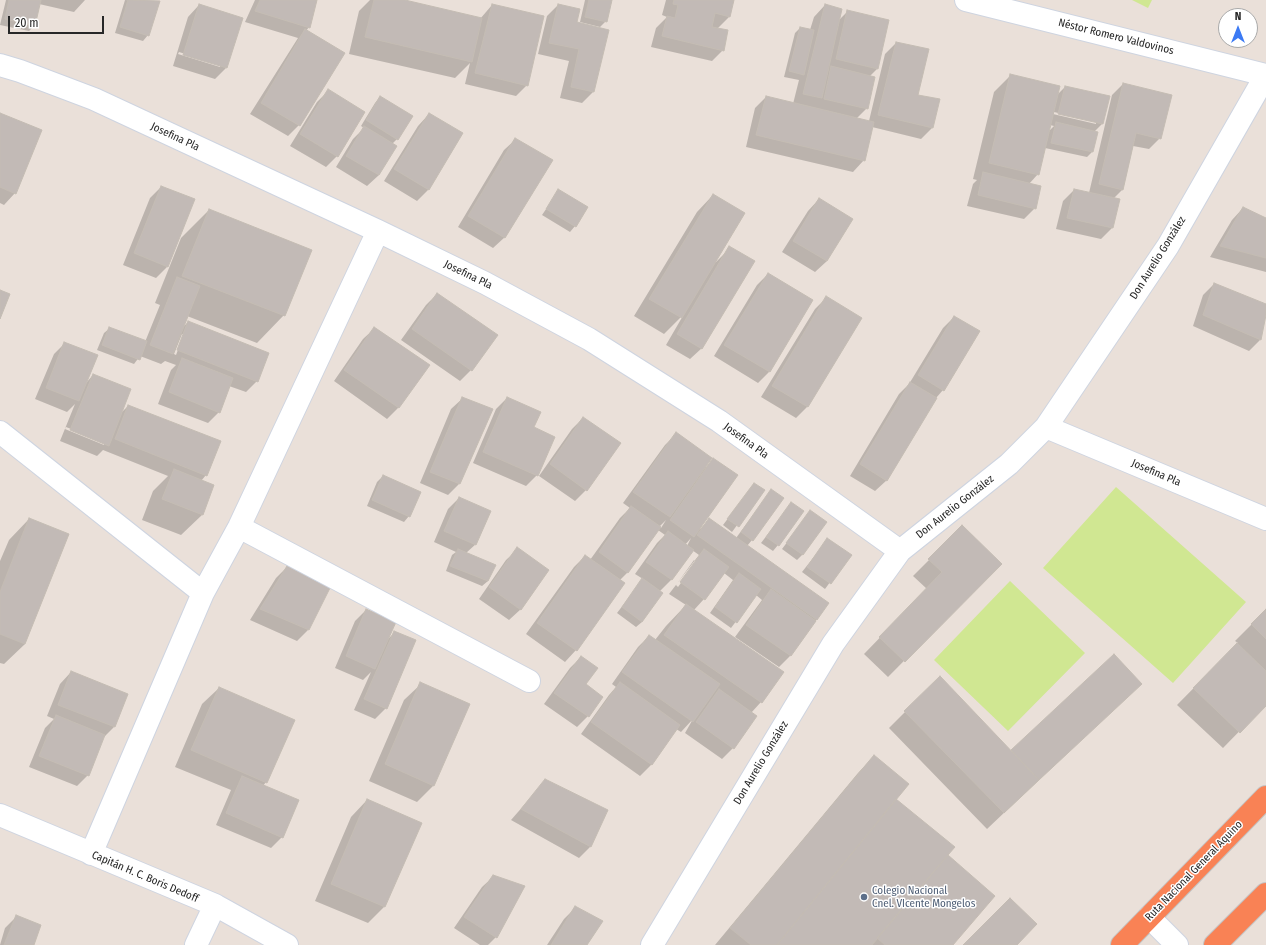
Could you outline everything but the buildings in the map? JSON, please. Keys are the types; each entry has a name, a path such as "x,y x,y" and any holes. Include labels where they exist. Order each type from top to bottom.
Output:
{"highway":[{"name":"Ruta Nacional General Aquino","path":"1122,945 1266,796"},
{"path":"1215,945 1266,894"}],"street":[{"name":"Néstor Romero Valdovinos","path":"966,0 1266,75"},
{"name":"Josefina Pla","path":"0,65 94,99 378,231 485,283 589,339 719,421 900,551"},
{"name":"Don Aurelio González","path":"652,945 833,644 900,551 1010,464 1046,428 1168,246 1266,75"},
{"path":"90,854 203,593 239,527 378,231"},
{"name":"Josefina Pla","path":"1046,428 1266,519"},
{"path":"0,432 203,593"},
{"path":"239,527 530,681"},
{"name":"Capitán H. C. Boris Dedoff","path":"0,815 90,854 215,905 287,945"},
{"path":"196,945 215,905"},
{"path":"1148,917 1177,945"}],"green space":[{"path":"1132,0 1152,0 1148,8"},
{"path":"1116,487 1246,602 1173,683 1043,568"},
{"path":"1010,581 1085,653 1008,731 934,660"}],"place":[{"name":"Colegio Nacional Cnel. VIcente Mongelos","path":"864,897"}]}
